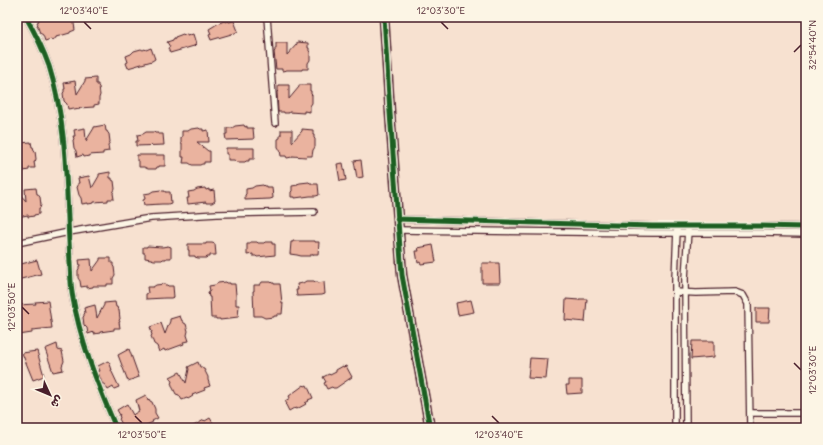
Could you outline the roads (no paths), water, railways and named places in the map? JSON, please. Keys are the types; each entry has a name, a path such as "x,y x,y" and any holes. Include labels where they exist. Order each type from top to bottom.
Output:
{"street":[{"path":"26,17 38,39 49,66 62,122 72,291 79,326 94,374 116,428"},
{"path":"267,17 275,123"},
{"path":"384,17 402,275 430,428"},
{"path":"17,243 69,232 151,218 217,214 314,212"},
{"path":"397,219 652,226 688,225 806,227"},
{"path":"686,428 685,279 688,225"},
{"path":"675,428 675,292 677,226"},
{"path":"398,230 806,234"},
{"path":"675,292 735,292 743,295 748,304 750,428"},
{"path":"750,413 806,413"}]}
